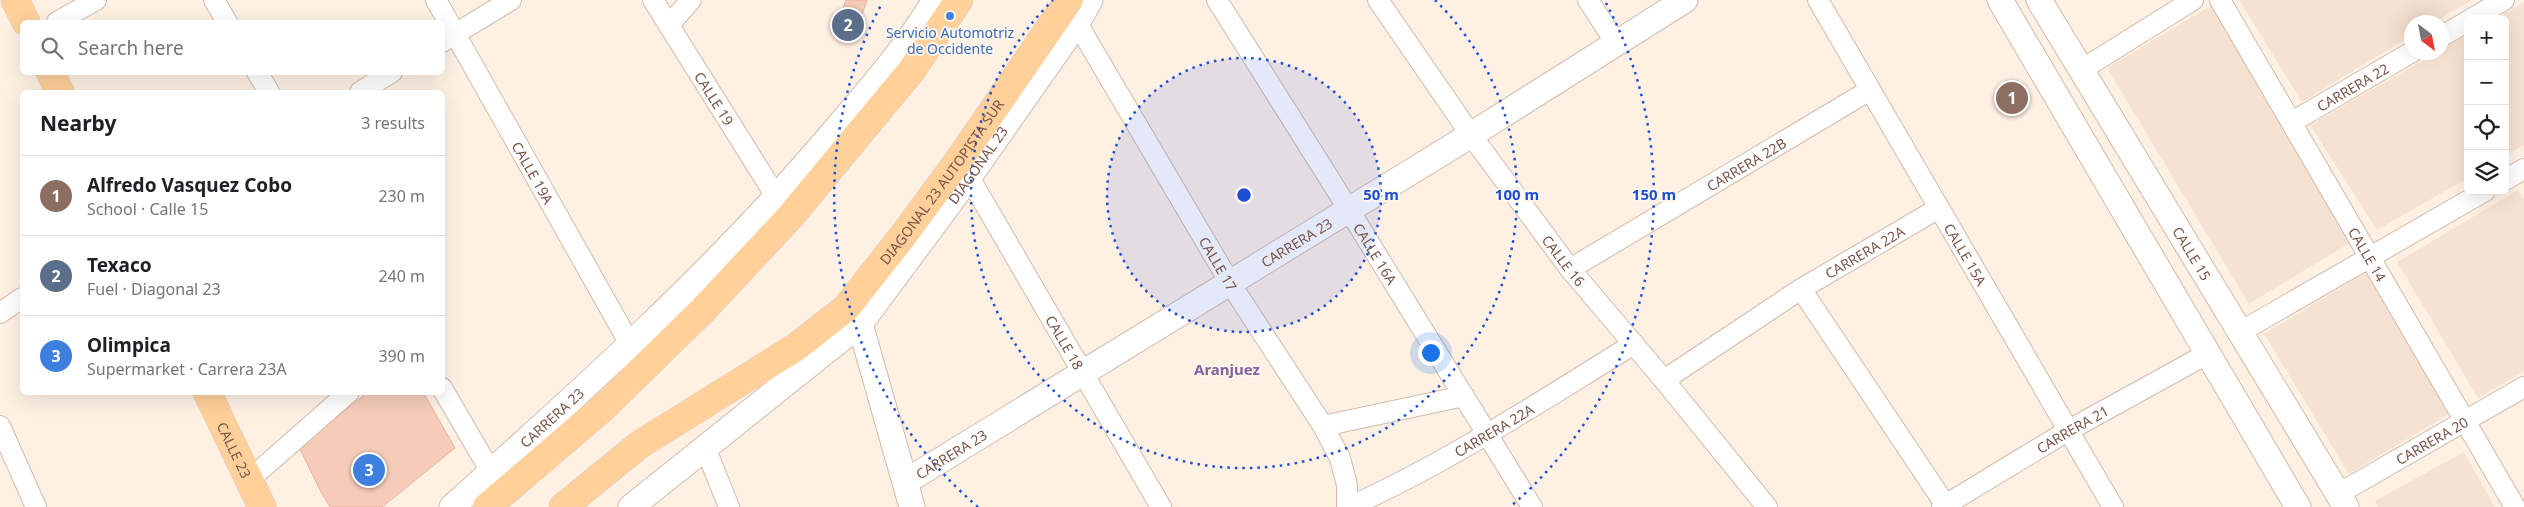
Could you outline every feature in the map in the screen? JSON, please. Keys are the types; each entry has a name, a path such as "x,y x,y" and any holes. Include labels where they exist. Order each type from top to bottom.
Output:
{"main road":[{"path":"16,0 25,20"},
{"path":"783,208 912,70 959,0"},
{"name":"DIAGONAL 23 AUTOPISTA SUR","path":"563,507 639,445 796,347 853,316 902,236 1073,12"},
{"path":"52,75 59,90"},
{"name":"CARRERA 23","path":"487,507 605,406 702,311 783,208"},
{"name":"CALLE 23","path":"208,395 262,507"}],"street":[{"path":"61,20 96,0"},
{"path":"214,0 226,20"},
{"name":"CALLE 19A","path":"436,0 443,20"},
{"path":"449,38 511,0"},
{"name":"CALLE 19","path":"653,0 783,208"},
{"path":"669,25 691,0"},
{"path":"783,208 935,0"},
{"name":"DIAGONAL 23","path":"853,316 969,177 1073,12 1090,0"},
{"name":"CALLE 16A","path":"1217,0 1532,507"},
{"name":"CALLE 16","path":"1378,0 1471,135 1570,269 1664,380 1764,506"},
{"path":"1588,0 1616,43"},
{"name":"CARRERA 23","path":"905,482 1471,135 1685,0"},
{"name":"CALLE 15A","path":"1818,0 2113,507"},
{"path":"2000,0 2298,507"},
{"name":"CALLE 15","path":"2039,0 2342,500"},
{"path":"2080,70 2193,0"},
{"name":"CALLE 14","path":"2220,0 2515,507"},
{"path":"2478,15 2504,0"},
{"name":"CALLE 17","path":"1073,12 1230,283 1324,426 1340,458 1347,485 1348,507"},
{"path":"2449,32 2464,23"},
{"name":"CALLE 19A","path":"449,38 630,344"},
{"name":"CARRERA 22","path":"2292,122 2404,57"},
{"path":"259,75 268,90"},
{"path":"363,90 387,75"},
{"name":"CARRERA 22B","path":"1570,269 1870,90"},
{"name":"CALLE 18","path":"969,177 1161,507"},
{"path":"2240,332 2478,195"},
{"name":"CARRERA 23","path":"452,507 630,344 783,208"},
{"name":"CARRERA 22A","path":"1664,380 1801,289 1939,208"},
{"path":"1801,289 1943,506"},
{"path":"0,313 20,299"},
{"path":"631,507 705,446 767,400 853,316 912,507"},
{"name":"CARRERA 22A","path":"1348,507 1385,491 1488,434 1634,344"},
{"name":"CARRERA 21","path":"1943,506 2069,430 2207,354"},
{"name":"CARRERA 20","path":"2342,500 2465,421 2524,387"},
{"path":"445,393 491,472"},
{"path":"249,480 346,395"},
{"path":"1324,426 1464,396"},
{"path":"0,426 36,507"},
{"path":"705,446 729,507"}],"shaded area":[{"path":"2239,0 2472,0 2447,15 2404,15 2404,40 2302,102"},
{"path":"2524,2 2524,145 2509,154 2509,15 2502,15"},
{"path":"2212,5 2353,241 2249,304 2107,68"},
{"path":"2464,36 2464,180 2377,230 2310,125 2424,60 2449,60 2449,45"},
{"path":"2518,190 2524,199 2524,371 2478,398 2397,262"},
{"path":"2367,272 2452,412 2349,474 2264,334"},
{"path":"2464,452 2495,507 2378,507 2375,501"}],"building":[{"path":"846,0 867,0 854,39 835,33"},
{"path":"364,395 425,395 455,448 382,507 330,507 299,447"}],"place":[{"name":"Servicio Automotriz de Occidente","path":"950,16"},
{"name":"Texaco","path":"848,25"},
{"name":"Alfredo Vasquez Cobo","path":"2012,98"},
{"name":"Olimpica","path":"369,470"}],"district":[{"name":"Aranjuez","path":"1227,369"}]}
